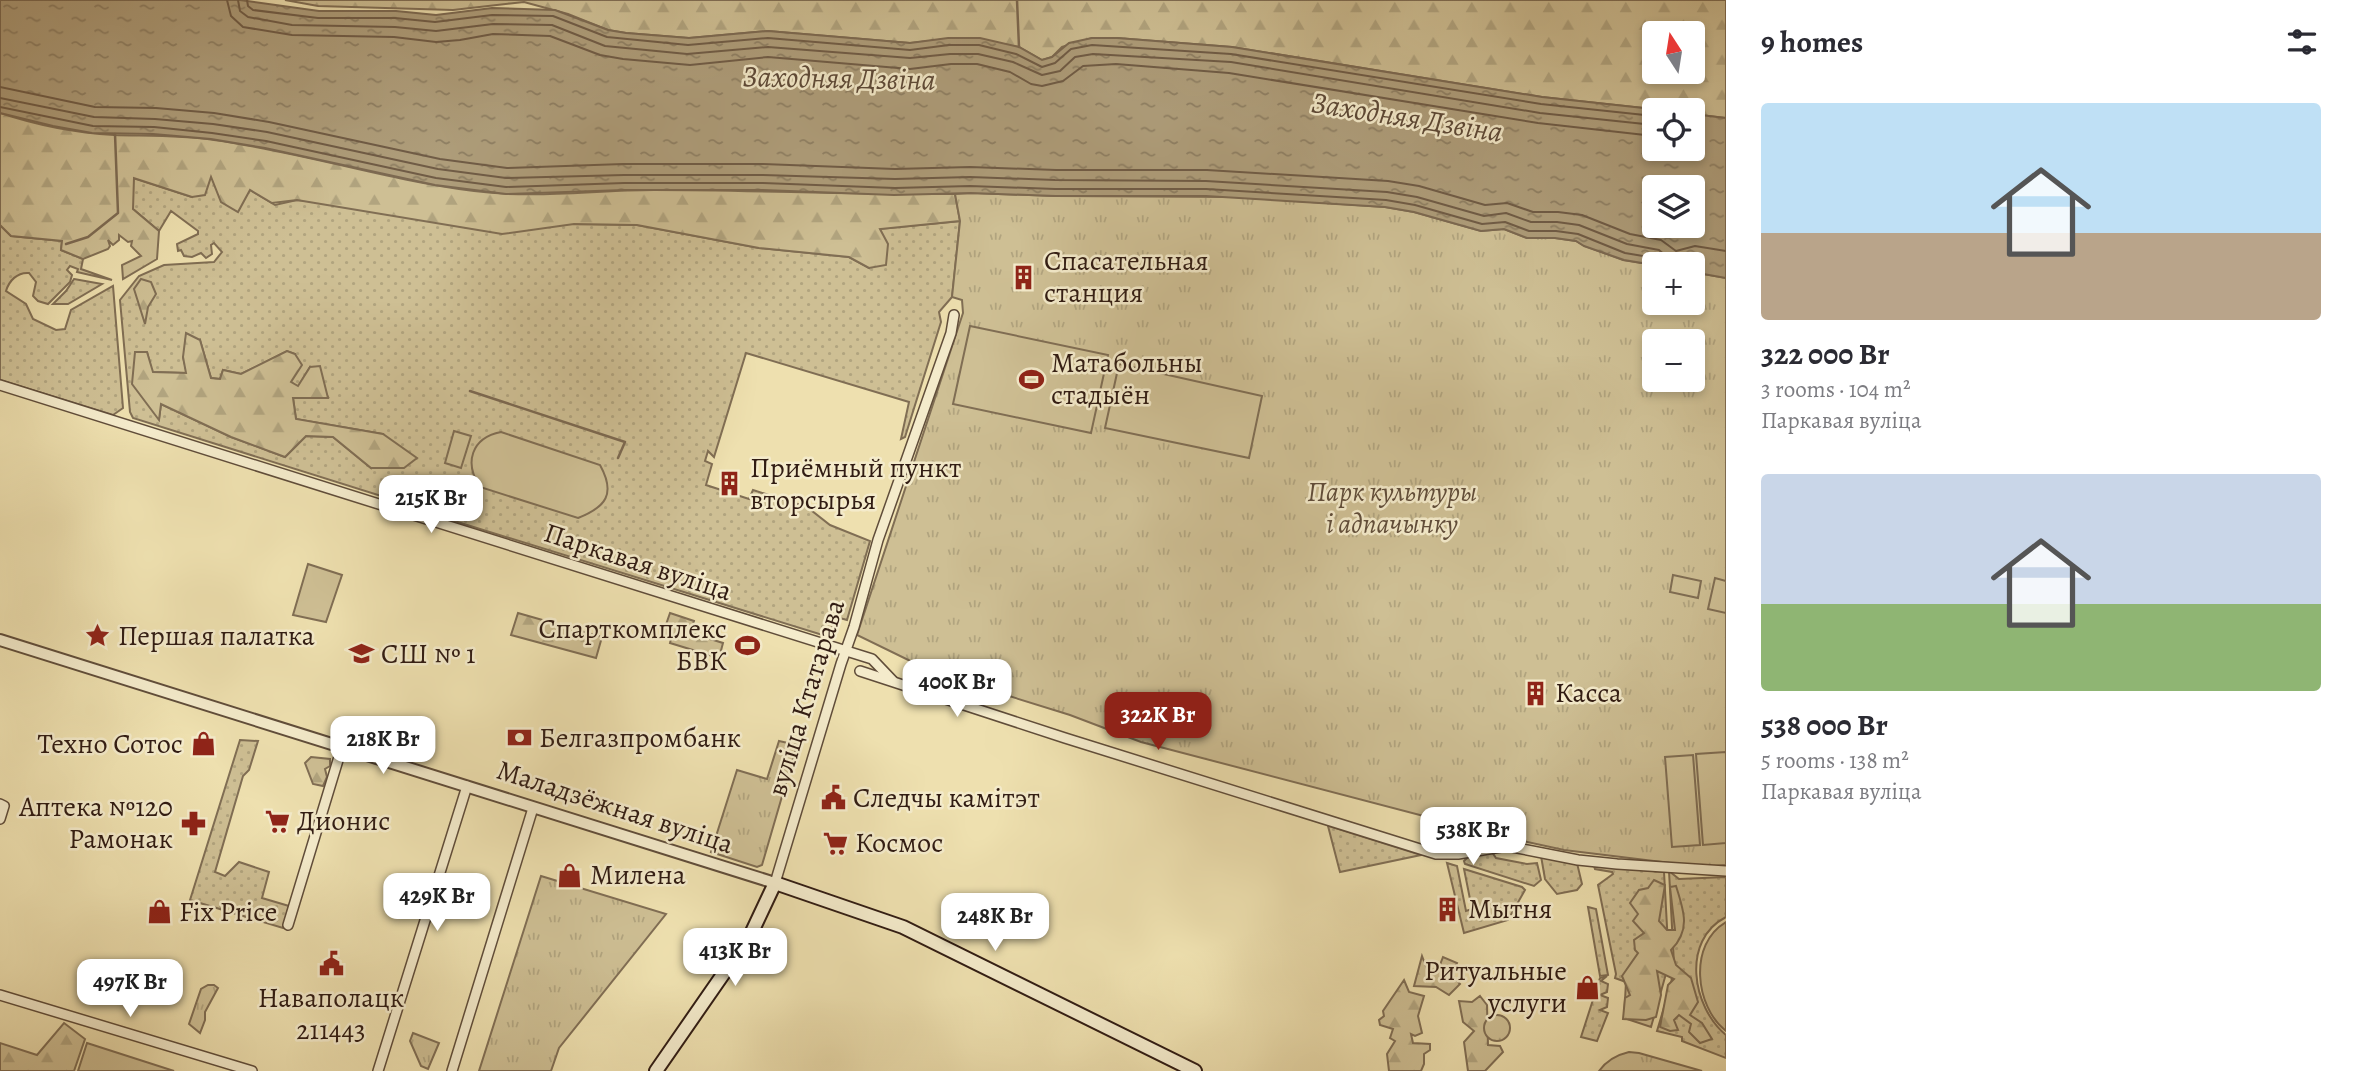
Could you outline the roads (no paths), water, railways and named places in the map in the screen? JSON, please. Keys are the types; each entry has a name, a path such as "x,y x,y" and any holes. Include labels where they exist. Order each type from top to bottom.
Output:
{"main road":[{"name":"вуліца Ктатарава","path":"656,1071 751,934 775,883"},
{"name":"Маладзёжная вуліца","path":"775,883 903,927 1195,1071"}],"street":[{"name":"вуліца Ктатарава","path":"775,883 878,540 951,333 954,315"},
{"name":"Паркавая вуліца","path":"0,385 846,650 878,663 893,681"},
{"name":"Маладзёжная вуліца","path":"0,640 775,883"},
{"name":"Паркавая вуліца","path":"860,671 1436,854 1458,854 1507,846 1578,860 1726,871"},
{"path":"288,925 342,747"},
{"path":"378,1071 467,786"},
{"path":"0,818 2,805"},
{"path":"452,1071 533,808"},
{"path":"0,995 252,1071"}],"water":[{"name":"Заходняя Дзвіна","path":"0,0 240,0 319,11 396,11 436,15 492,8 555,10 608,30 626,33 689,38 768,31 910,43 948,38 980,38 1019,47 1042,60 1052,57 1069,43 1092,38 1232,47 1542,97 1642,108 1642,161 1705,161 1705,116 1726,118 1726,278 1705,274 1705,252 1642,252 1642,263 1624,260 1576,241 1527,238 1504,229 1481,231 1414,212 1385,207 1206,196 971,193 894,195 763,190 624,190 506,194 435,185 211,139 92,133 0,113"}],"waterway":[{"path":"1017,0 1019,47"},
{"path":"66,244 88,237 118,213 115,134"},
{"path":"470,391 625,442 618,458"}],"place":[{"name":"Спасательная станция","path":"1024,277"},
{"name":"Матабольны стадыён","path":"1031,379"},
{"name":"Приёмный пункт вторсырья","path":"730,484"},
{"name":"Першая палатка","path":"98,636"},
{"name":"Спарткомплекс БВК","path":"747,645"},
{"name":"СШ № 1","path":"361,654"},
{"name":"Касса","path":"1535,693"},
{"name":"Белгазпромбанк","path":"519,738"},
{"name":"Техно Сотос","path":"203,744"},
{"name":"Следчы камітэт","path":"833,798"},
{"name":"Дионис","path":"277,821"},
{"name":"Аптека №120 Рамонак","path":"193,823"},
{"name":"Космос","path":"835,843"},
{"name":"Милена","path":"570,875"},
{"name":"Мытня","path":"1448,909"},
{"name":"Fix Price","path":"159,912"},
{"name":"Наваполацк 211443","path":"331,964"},
{"name":"Ритуальные услуги","path":"1587,987"}],"park label":[{"name":"Парк культуры і адпачынку","path":"1392,508"}]}
